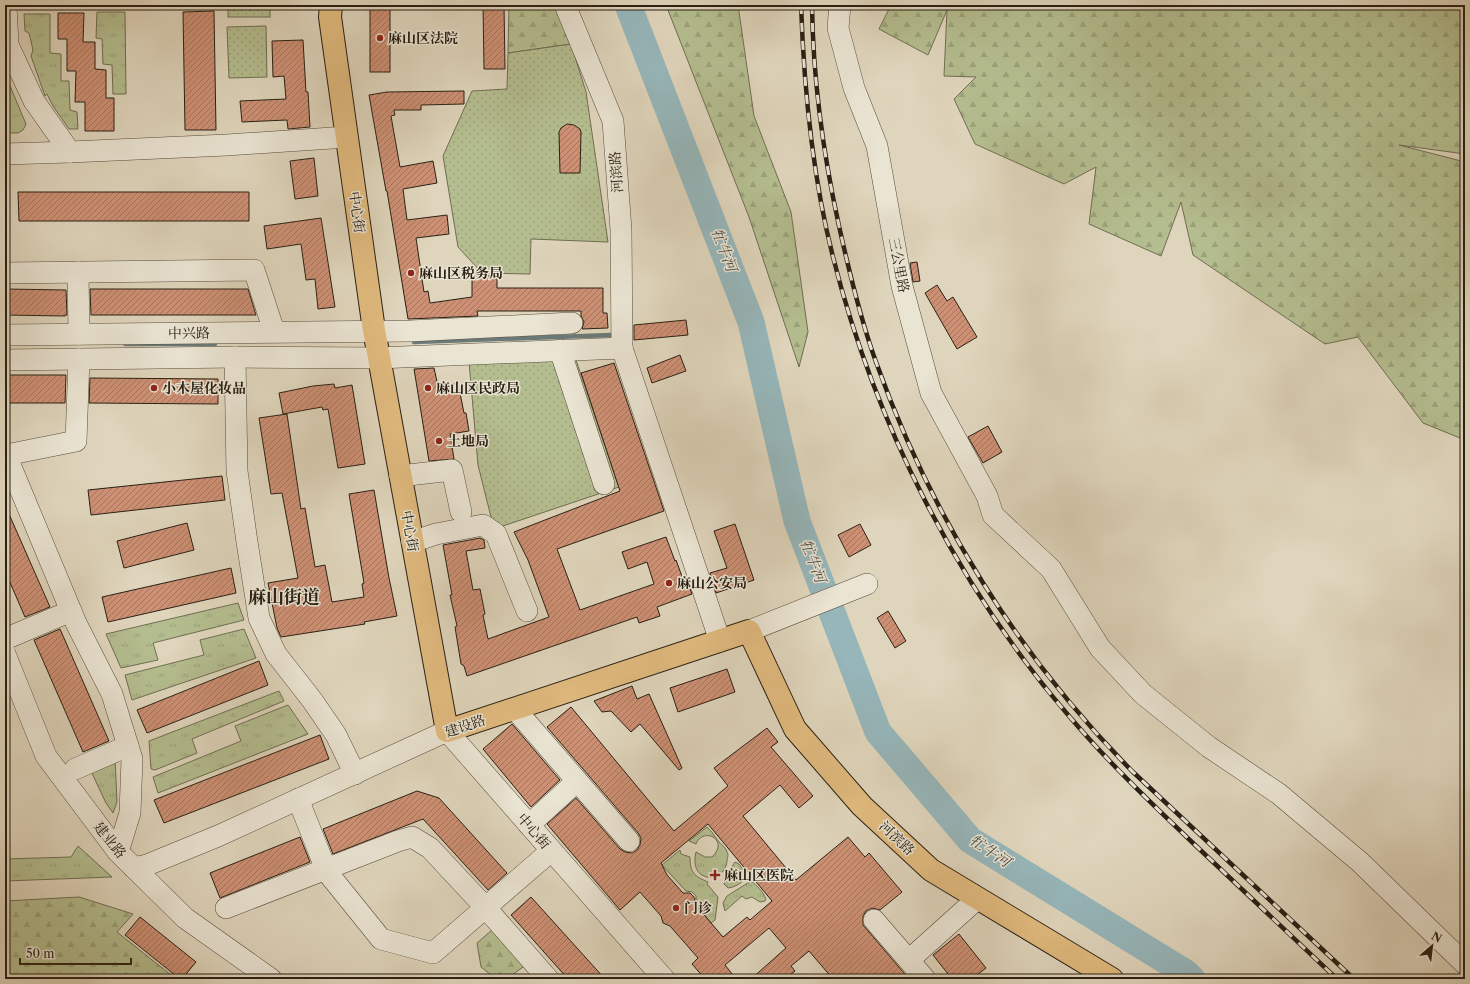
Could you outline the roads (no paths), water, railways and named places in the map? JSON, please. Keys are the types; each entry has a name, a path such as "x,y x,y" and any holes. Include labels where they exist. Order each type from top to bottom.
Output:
{"main road":[{"name":"中心街","path":"331,5 330,17 378,358 447,732"},
{"name":"建设路","path":"447,732 749,631"},
{"name":"河滨路","path":"749,631 795,729 862,806 931,870 1112,979"}],"street":[{"path":"6,5 8,45 34,101 70,152"},
{"name":"河滨路","path":"565,5 613,121 621,230 622,348 720,641"},
{"name":"三公里路","path":"840,5 838,28 854,88 877,146 902,286 931,393 987,496 993,514 1051,569 1100,648 1143,694 1209,747 1279,794 1360,862 1465,964"},
{"path":"5,154 227,145 347,137"},
{"path":"5,273 254,270 274,331"},
{"path":"78,272 79,334"},
{"name":"中兴路","path":"5,335 374,330 410,331 572,323"},
{"path":"5,360 235,357 378,358 622,348"},
{"path":"560,350 604,484"},
{"path":"235,357 237,471 259,618 276,654 312,700 332,729 355,774"},
{"path":"79,359 76,441 6,455 71,611 112,694 132,759 130,813 118,852"},
{"path":"400,476 452,470 461,512"},
{"path":"412,542 436,534 483,525 496,534 527,611"},
{"path":"749,631 867,584"},
{"path":"5,639 71,611"},
{"name":"建业路","path":"5,654 46,756 118,852 140,866 185,918 272,979"},
{"path":"515,709 629,841"},
{"name":"建设路","path":"140,866 192,847 447,732"},
{"name":"中心街","path":"447,732 664,979"},
{"path":"74,769 128,746"},
{"path":"529,825 577,781"},
{"path":"298,799 326,869 381,939 433,953 552,851"},
{"path":"226,908 398,840 412,838 430,848 486,907 548,979"},
{"path":"909,960 978,898"},
{"path":"874,920 925,979"}],"waterway":[{"name":"牤牛河","path":"628,5 751,322 797,521 878,732 970,840 1186,973 1192,979"},
{"path":"414,342 611,335"},
{"path":"125,344 215,344"}],"railway":[{"path":"801,5 804,68 810,132 814,163 833,257 851,319 872,380 897,441 925,500 956,557 991,613 1028,666 1084,733 1114,766 1162,813 1337,979"},
{"path":"812,5 814,61 828,171 855,294 870,345 898,419 923,475 951,529 982,581 1016,632 1052,681 1091,727 1133,772 1354,979"}],"place":[{"name":"麻山区法院","path":"380,38"},
{"name":"麻山区税务局","path":"411,273"},
{"name":"小木屋化妆品","path":"154,388"},
{"name":"麻山区民政局","path":"428,388"},
{"name":"土地局","path":"439,441"},
{"name":"麻山公安局","path":"669,583"},
{"name":"麻山区医院","path":"715,875"},
{"name":"门诊","path":"676,908"}],"district":[{"name":"麻山街道","path":"284,597"}]}
